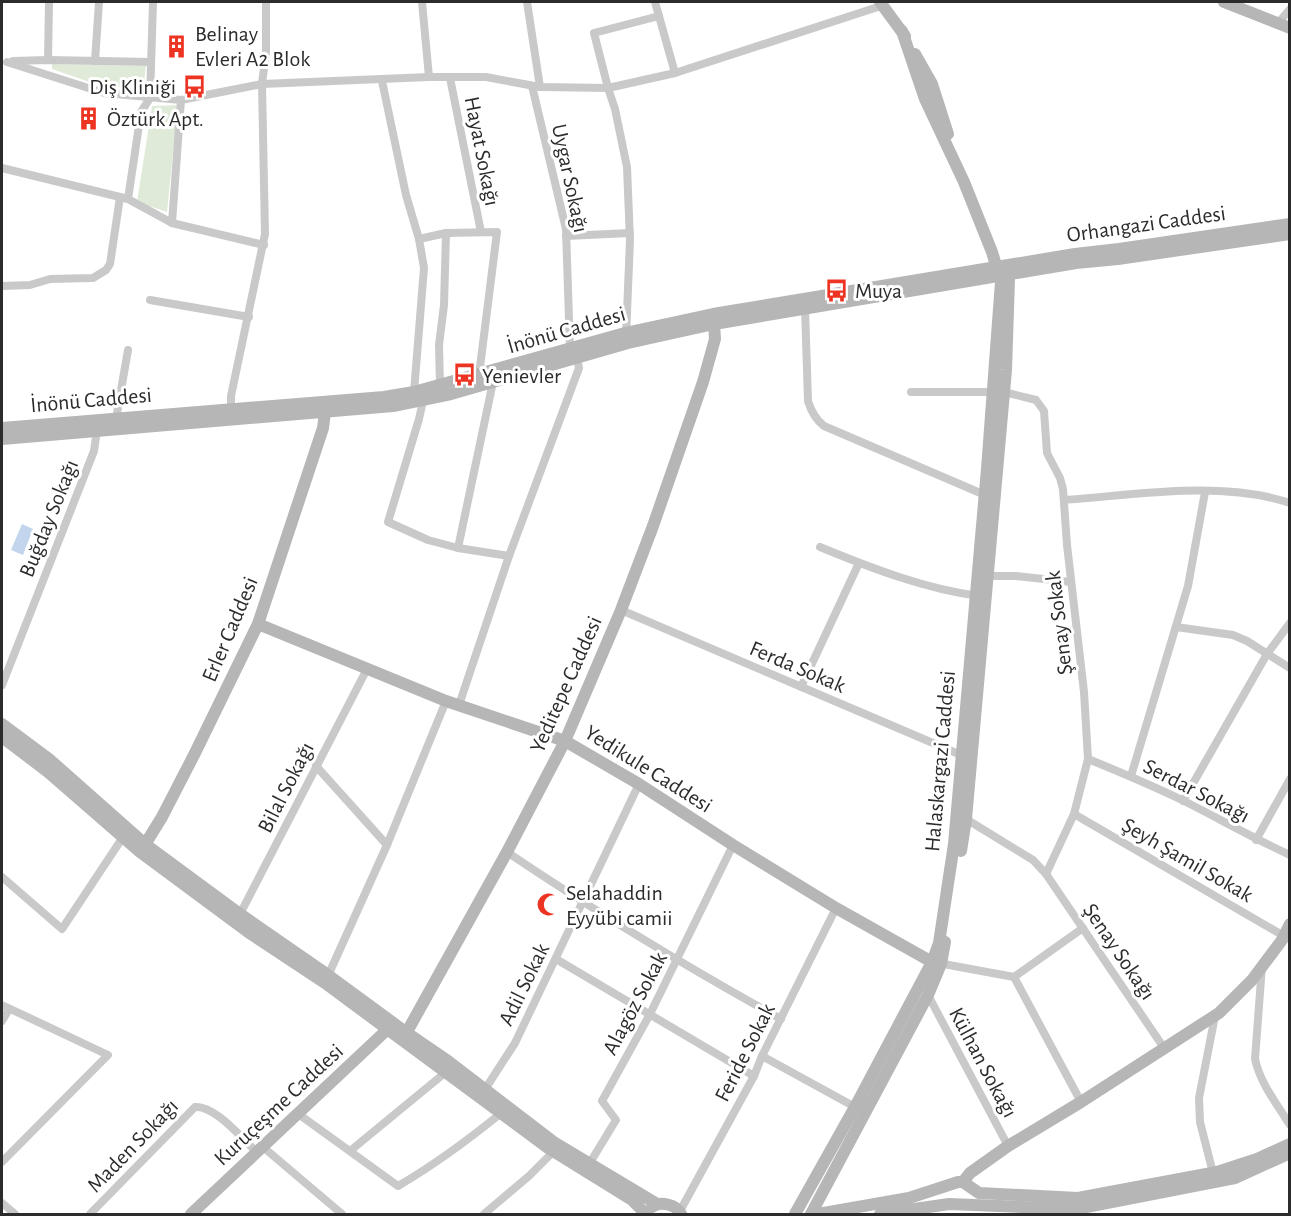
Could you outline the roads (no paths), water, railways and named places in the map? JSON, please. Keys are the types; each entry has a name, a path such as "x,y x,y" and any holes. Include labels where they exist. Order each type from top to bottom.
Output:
{"main road":[{"path":"1224,2 1284,25"},
{"path":"812,1215 928,995 937,963 966,819 980,596 987,576 990,497 999,392 1003,270 956,161 925,99 902,31 882,3"},
{"name":"Orhangazi Caddesi","path":"1191,244 1290,224"},
{"name":"Orhangazi Caddesi","path":"756,311 1076,258 1290,234"},
{"path":"418,396 484,380 627,338 756,311"},
{"path":"680,326 714,324 756,311"},
{"name":"Yeditepe Caddesi","path":"404,1037 507,852 565,741 621,610 653,526 703,382 715,339 714,324"},
{"path":"2,439 326,406 393,406 440,386 484,380"},
{"name":"Erler Caddesi","path":"143,848 162,818 258,624 301,497 326,406"},
{"name":"İnönü Caddesi","path":"2,428 116,419 232,414"},
{"name":"Halaskargazi Caddesi","path":"795,1215 937,963 954,844 961,755 990,497"},
{"name":"Yedikule Caddesi","path":"258,624 446,701 565,741 639,784 836,908 937,963"},
{"path":"2,724 48,759 143,848 237,918 327,979 446,1072 555,1143 632,1200 646,1214 657,1204"},
{"path":"2,737 48,772 123,837 143,848"},
{"path":"958,1205 949,1198 948,1189 963,1183 970,1173 1008,1146 1215,1016 1252,980 1290,924"},
{"name":"Kuruçeşme Caddesi","path":"191,1215 390,1027"},
{"path":"404,1037 448,1061 500,1114 553,1152 588,1167 657,1204 675,1208 682,1213"},
{"path":"818,1215 909,1198 963,1183 979,1193 1078,1198 1213,1173 1290,1144"},
{"path":"880,1215 930,1206 958,1205 1076,1209 1235,1178 1290,1153"},
{"path":"958,1205 968,1198 970,1193 963,1183"}],"street":[{"path":"48,60 49,2"},
{"path":"95,61 99,2"},
{"path":"2,286 30,285 44,280 93,278 110,264 141,112 150,98 153,2"},
{"path":"232,414 231,396 264,245 262,84 266,52 266,2"},
{"path":"422,2 429,77"},
{"name":"Uygar Sokağı","path":"459,705 509,556 579,368 573,354 566,236 536,87 527,2"},
{"path":"655,2 675,73"},
{"path":"4,62 104,93 181,100 262,84 382,81 429,77 486,77 536,87 608,88 675,73 882,3"},
{"path":"1284,25 1290,9"},
{"path":"627,338 630,233 627,167 615,109 594,33 659,16"},
{"path":"4,62 48,60 151,62"},
{"name":"Hayat Sokağı","path":"450,78 481,232"},
{"path":"382,81 424,268 419,419 388,522 428,540 458,548 509,556"},
{"path":"172,223 181,100"},
{"path":"2,168 124,198 172,223 264,245"},
{"path":"419,239 446,233 497,232 484,380 458,548"},
{"path":"440,386 439,345 444,305 446,233"},
{"path":"566,236 630,233"},
{"path":"150,300 249,317"},
{"path":"805,303 808,401 819,422 990,497"},
{"path":"116,419 129,350"},
{"name":"Şenay Sokak","path":"911,392 999,392 1029,397 1036,400 1044,411 1047,453 1060,478 1064,500 1084,693 1088,759 1074,814 1046,874"},
{"name":"Buğday Sokağı","path":"2,685 94,451 97,430"},
{"path":"1064,500 1186,491 1247,493 1290,503"},
{"path":"1131,776 1188,586 1205,492"},
{"path":"820,547 859,563 932,586 980,596"},
{"path":"801,687 859,563"},
{"path":"987,576 1016,576 1071,582"},
{"name":"Ferda Sokak","path":"621,610 961,755"},
{"path":"1183,801 1267,654 1290,622"},
{"path":"1176,627 1233,635 1290,668"},
{"name":"Bilal Sokağı","path":"237,918 367,669"},
{"path":"327,979 387,845 446,701"},
{"name":"Serdar Sokağı","path":"1088,759 1131,776 1290,855"},
{"path":"316,766 387,845"},
{"path":"1257,840 1290,779"},
{"name":"Adil Sokak","path":"482,1094 515,1043 639,784"},
{"name":"Şeyh Şamil Sokak","path":"1074,814 1284,936"},
{"name":"Şenay Sokağı","path":"966,819 1033,860 1046,874 1164,1048"},
{"path":"2,877 62,929 123,837"},
{"name":"Alagöz Sokak","path":"588,1167 616,1120 602,1101 650,1014 733,845"},
{"path":"507,852 581,902 781,1019"},
{"name":"Feride Sokak","path":"682,1213 754,1076 836,908"},
{"path":"937,963 1014,977 1083,928"},
{"path":"556,959 754,1076"},
{"path":"1262,966 1255,1059 1263,1082 1290,1125"},
{"path":"1014,977 1081,1102"},
{"name":"Külhan Sokağı","path":"928,995 1008,1146"},
{"path":"2,1021 5,1007 108,1055 2,1162"},
{"path":"1213,1173 1200,1122 1199,1098 1215,1016"},
{"path":"762,1056 855,1107"},
{"path":"350,1151 446,1072"},
{"name":"Maden Sokağı","path":"90,1215 195,1107 203,1106 214,1112 260,1150"},
{"path":"297,1113 398,1186 460,1146 500,1114"},
{"path":"260,1150 342,1215"},
{"path":"484,1215 553,1152"},
{"path":"2,1203 15,1215"}],"water":[{"path":"22,524 33,529 23,555 11,550"}],"place":[{"name":"Belinay Evleri A2 Blok","path":"177,46"},
{"name":"Diş Kliniği","path":"194,86"},
{"name":"Öztürk Apt.","path":"89,118"},
{"name":"Muya","path":"837,290"},
{"name":"Yenievler","path":"464,375"},
{"name":"Selahaddin Eyyübi camii","path":"548,905"}]}
